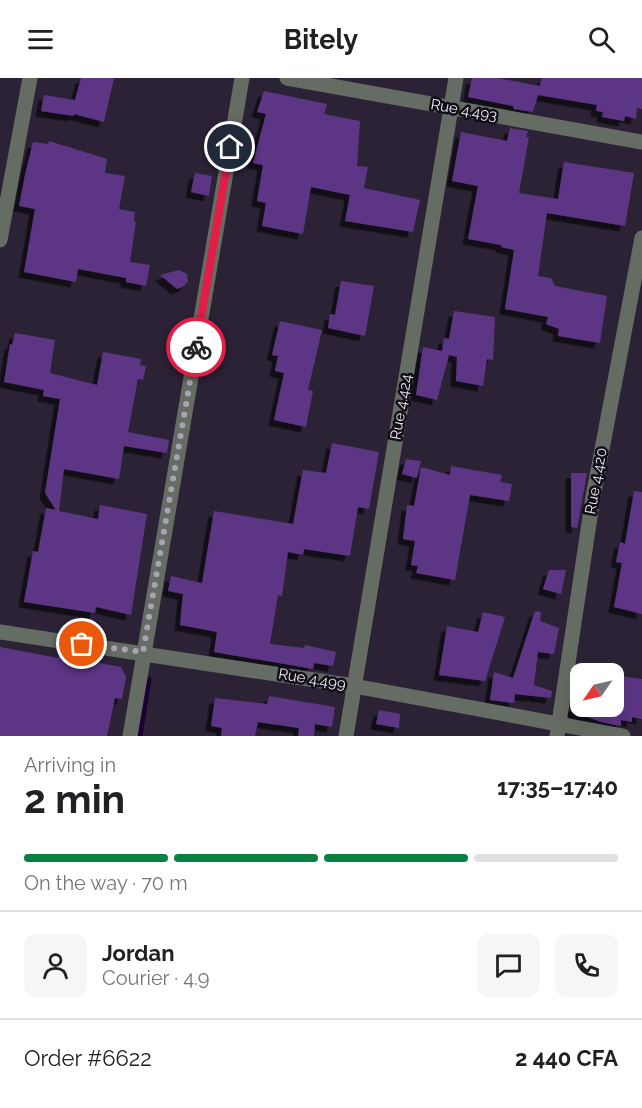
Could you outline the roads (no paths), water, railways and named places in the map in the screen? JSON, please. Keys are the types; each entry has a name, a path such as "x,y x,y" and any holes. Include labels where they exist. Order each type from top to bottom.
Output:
{"street":[{"path":"0,240 30,78"},
{"path":"129,736 242,78"},
{"name":"Rue 4.493","path":"287,78 642,142"},
{"name":"Rue 4.424","path":"346,736 456,78"},
{"name":"Rue 4.420","path":"558,731 593,497 642,238"},
{"name":"Rue 4.499","path":"0,632 354,686 558,731 623,736"}],"waterway":[{"path":"140,736 149,679"}]}
